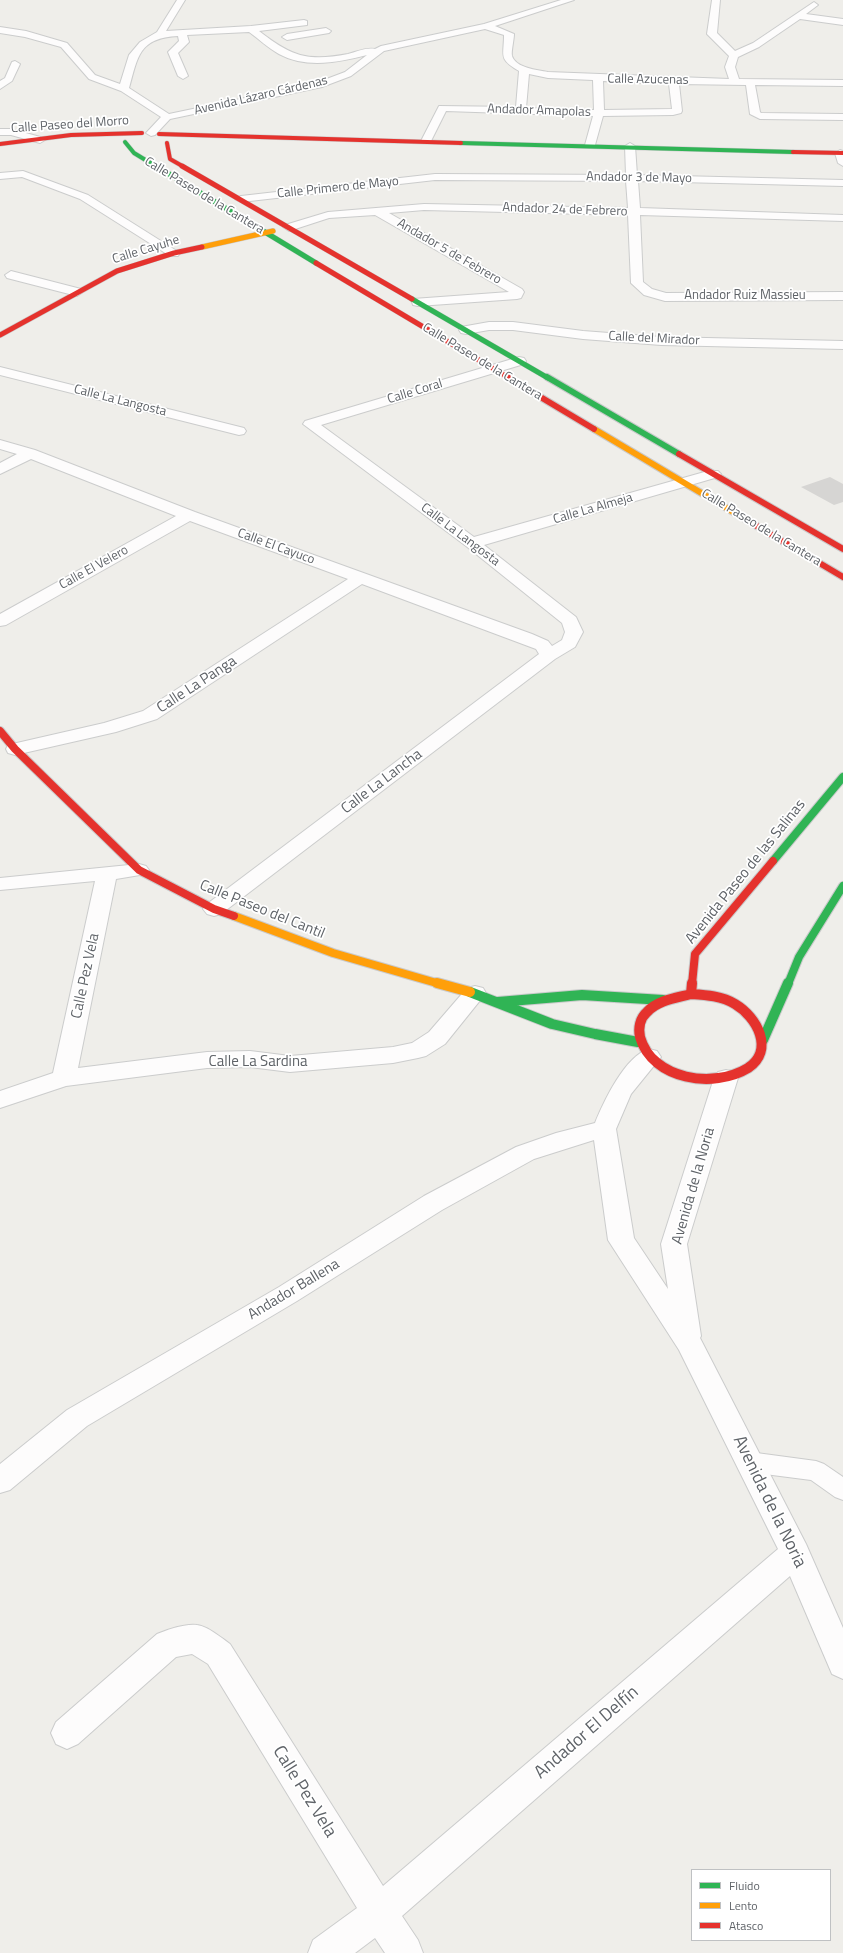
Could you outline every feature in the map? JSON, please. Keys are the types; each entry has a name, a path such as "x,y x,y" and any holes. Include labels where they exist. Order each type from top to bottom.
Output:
{"street":[{"path":"160,34 180,0"},
{"name":"Avenida Lázaro Cárdenas","path":"167,117 319,85 348,74 381,49 486,26 570,0"},
{"path":"716,0 712,34 734,55"},
{"path":"735,82 730,67 734,55 756,45 814,5"},
{"path":"798,16 843,22"},
{"path":"124,89 134,55 143,44 160,34 251,29 304,23"},
{"name":"Calle Azucenas","path":"486,26 508,34 509,45 507,55 512,63 524,70 548,75 598,79 843,83"},
{"path":"251,29 286,54 316,61 335,60 381,49"},
{"path":"0,30 26,34 64,45 92,77 124,89 167,117 151,133"},
{"path":"266,40 326,31"},
{"path":"182,33 184,42 173,52 183,76"},
{"path":"0,86 9,79 15,64"},
{"path":"521,110 524,70"},
{"path":"590,145 599,113 598,79"},
{"name":"Andador Amapolas","path":"426,141 443,108 599,113 678,111 674,81"},
{"path":"750,82 755,114 760,116 841,116"},
{"path":"827,82 833,96"},
{"path":"0,132 11,132 38,139 89,141 96,143"},
{"name":"Calle Paseo del Morro","path":"0,144 22,140 118,132 220,137"},
{"path":"145,147 122,145 130,136 151,133 170,137 171,140 168,147"},
{"path":"157,147 168,147 182,142 202,138 220,137 630,146 842,156"},
{"name":"Calle Paseo de la Cantera","path":"122,145 265,233 843,577"},
{"path":"630,146 633,212"},
{"name":"Calle Paseo de la Cantera","path":"168,147 170,159 843,550"},
{"path":"0,176 23,174 84,197 174,253"},
{"name":"Andador 3 de Mayo","path":"436,177 632,178 843,183"},
{"name":"Calle Primero de Mayo","path":"241,199 436,177"},
{"name":"Andador 24 de Febrero","path":"289,227 328,215 424,207 843,218"},
{"name":"Andador 5 de Febrero","path":"377,211 518,292 517,295 418,302"},
{"name":"Andador Ruiz Massieu","path":"633,212 637,244 637,282 648,292 665,297 838,296"},
{"name":"Calle Cayuhe","path":"0,335 117,271 174,253 289,227"},
{"path":"11,275 77,292"},
{"path":"838,296 843,309"},
{"name":"Calle del Mirador","path":"466,330 490,326 513,326 582,335 661,341 843,345"},
{"name":"Calle Coral","path":"310,424 519,361"},
{"name":"Calle La Langosta","path":"0,371 239,431"},
{"name":"Calle La Langosta","path":"310,424 472,543 570,622 574,632 569,643 550,655"},
{"name":"Calle El Cayuco","path":"0,444 30,453 188,515 526,638 542,645 550,655"},
{"path":"0,469 30,453"},
{"name":"Calle La Almeja","path":"472,543 714,474"},
{"name":"Calle El Velero","path":"0,621 188,515"},
{"name":"Calle La Panga","path":"16,749 109,728 150,715 360,578"},
{"name":"Calle La Lancha","path":"214,909 550,655"},
{"name":"Calle Paseo del Cantil","path":"0,731 16,749 139,870 214,909 333,953 475,993 523,1014 555,1025 644,1050"},
{"name":"Avenida Paseo de las Salinas","path":"691,994 695,954 843,777"},
{"path":"0,884 139,870"},
{"name":"Calle Pez Vela","path":"64,1078 107,874"},
{"path":"764,1040 760,1028 751,1016 739,1006 723,999 691,994 663,1000 649,1007 641,1017 637,1028 644,1050 670,1072 689,1078 708,1080 726,1078 742,1072 754,1064 761,1052 764,1040 799,956 843,886"},
{"name":"Calle La Sardina","path":"0,1100 64,1078 207,1060 250,1059 290,1064 393,1055 418,1050 437,1038 475,993"},
{"name":"Calle Paseo del Cantil","path":"498,1002 582,995 663,1000"},
{"path":"604,1129 621,1090 644,1050"},
{"name":"Avenida de la Noria","path":"689,1343 674,1244 726,1078"},
{"name":"Avenida de la Noria","path":"604,1129 621,1240 689,1343 795,1552 843,1664"},
{"name":"Andador Ballena","path":"0,1481 77,1418 288,1294 434,1203 525,1154 565,1139 604,1129"},
{"name":"Andador El Delfín","path":"326,1953 379,1913 795,1552"},
{"name":"Calle Pez Vela","path":"67,1733 168,1644 196,1639 219,1654 405,1953"}],"lane":[{"path":"749,1462 816,1471 843,1490"}],"building":[{"path":"830,477 843,484 843,502 834,505 801,487"}],"traffic: fast":[{"path":"125,142 134,153 316,263"},
{"path":"461,143 793,152"},
{"path":"412,299 679,454"},
{"path":"773,861 843,777"},
{"path":"763,1040 799,957 843,886"},
{"path":"470,992 552,1024 638,1042"},
{"path":"498,1002 582,995 663,1000"}],"traffic: slow":[{"path":"202,247 273,231"},
{"path":"594,429 755,525"},
{"path":"234,916 333,953 470,992"}],"traffic: jam":[{"path":"0,144 71,135 142,133"},
{"path":"159,134 461,143"},
{"path":"167,143 170,159 412,299"},
{"path":"793,152 843,153"},
{"path":"0,335 117,271 174,253 202,247"},
{"path":"316,263 594,429"},
{"path":"679,454 843,549"},
{"path":"755,525 843,577"},
{"path":"0,731 15,749 139,870 214,909 234,916"},
{"path":"691,994 695,954 773,861"},
{"path":"691,994 714,997 735,1004 753,1019 761,1038 761,1048 758,1057 752,1065 734,1075 704,1079 688,1077 669,1070 648,1054 642,1044 639,1033 640,1022 647,1012 663,1001 691,994"}]}
